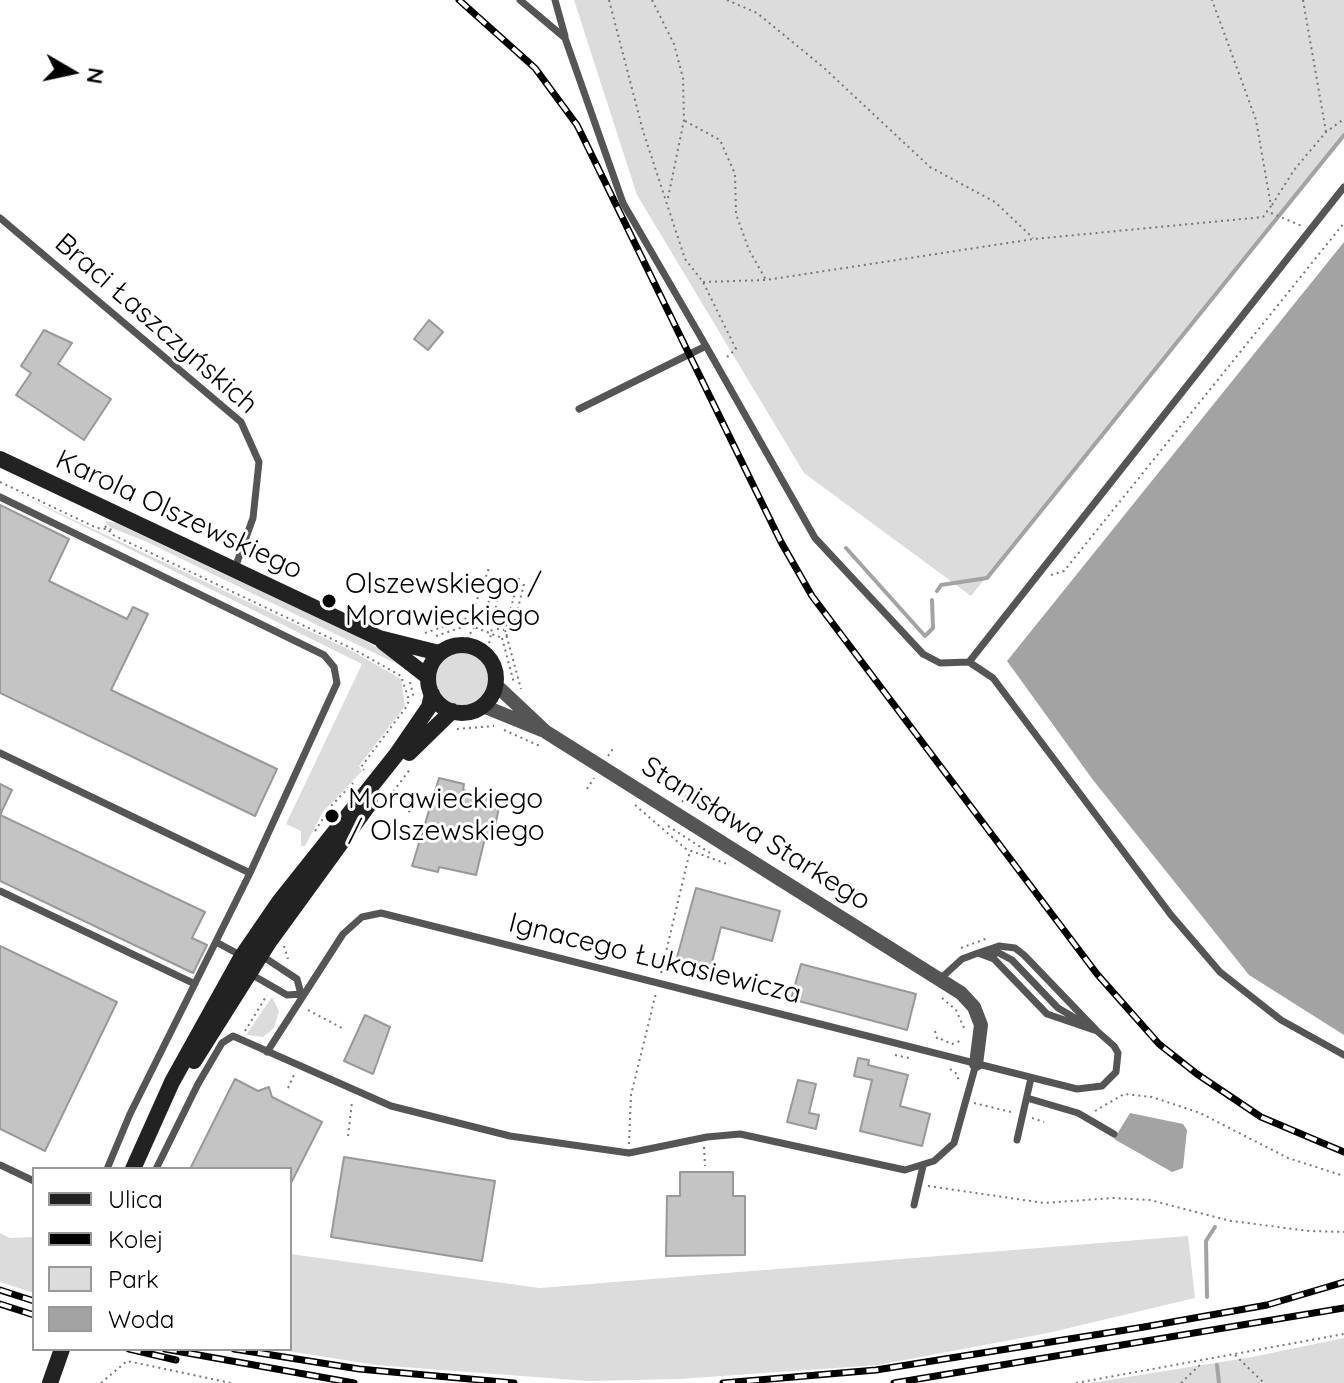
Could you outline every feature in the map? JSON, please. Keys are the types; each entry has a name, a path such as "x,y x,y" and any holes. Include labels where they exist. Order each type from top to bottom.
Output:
{"street":[{"name":"Karola Olszewskiego","path":"0,459 379,638 439,653"},
{"name":"Karola Olszewskiego","path":"379,638 428,677"},
{"path":"134,1167 163,1110 260,955 398,765 438,721 452,711 473,711 483,706 496,685 497,674 487,655 464,644 439,653 428,677 432,694 429,707 396,755 279,902 242,956 172,1082 163,1110"},
{"path":"496,685 546,732"},
{"path":"432,694 452,711"},
{"path":"483,706 546,732"},
{"name":"Stanisława Starkego","path":"546,732 940,979 969,1001 978,1016 982,1036 976,1064"},
{"path":"50,1383 61,1351"}],"lane":[{"path":"520,0 565,38"},
{"path":"555,0 565,38 623,203 815,538 923,654 940,663 969,662 993,678 1171,915 1220,972 1281,1020 1344,1055"},
{"path":"969,662 1344,187"},
{"name":"Braci Łaszczyńskich","path":"0,218 241,422 259,462 253,518 235,570"},
{"path":"579,409 706,346"},
{"path":"0,497 329,659 337,675 336,691 108,1167"},
{"path":"0,753 250,873"},
{"path":"0,891 195,984"},
{"name":"Ignacego Łukasiewicza","path":"267,1052 334,946 362,917 390,915 1077,1089 1102,1086 1116,1072 1118,1053 1097,1031"},
{"path":"216,942 242,956 260,955 283,969 297,979 299,998 287,995 249,973 242,956"},
{"path":"940,979 962,959 999,946 1015,948 1097,1031"},
{"path":"978,953 994,959 1047,1014 1097,1031"},
{"path":"157,1167 222,1043 233,1036 391,1106 510,1136 629,1153 731,1134 900,1169 923,1166 944,1156 957,1137 976,1064"},
{"path":"1017,1140 1031,1078"},
{"path":"1027,1098 1085,1117 1114,1134"},
{"path":"0,1165 32,1180"},
{"path":"914,1205 923,1166"}],"path":[{"path":"609,0 643,131 668,199 685,259 703,282 736,349 717,366"},
{"path":"652,0 674,44 683,78 684,120 668,199"},
{"path":"727,0 757,13 823,67 930,167 995,202 1034,239"},
{"path":"1212,0 1256,120 1271,206"},
{"path":"1303,0 1326,132"},
{"path":"1269,213 1294,170 1326,132 1344,119"},
{"path":"684,120 720,140 735,174 736,214 749,250 766,280"},
{"path":"703,282 766,280 1034,239 1250,219 1269,213 1310,229"},
{"path":"1041,574 1064,571 1344,223"},
{"path":"0,476 399,675 405,683 409,700 404,711 407,713"},
{"path":"0,482 97,528 117,531 227,582 401,669"},
{"path":"470,617 489,568"},
{"path":"515,694 504,637 519,578"},
{"path":"464,644 477,627 501,580 487,655"},
{"path":"504,637 513,628 525,580"},
{"path":"417,636 470,617 477,620"},
{"path":"484,623 489,625"},
{"path":"427,639 465,625 504,637"},
{"path":"497,629 505,630"},
{"path":"504,637 521,697"},
{"path":"409,677 415,702"},
{"path":"451,730 497,726"},
{"path":"502,729 549,751"},
{"path":"381,808 414,765"},
{"path":"587,789 594,778"},
{"path":"388,798 410,812"},
{"path":"634,805 686,849 738,868"},
{"path":"953,955 970,941 993,937"},
{"path":"283,969 288,960 284,941"},
{"path":"240,1039 272,987"},
{"path":"629,1153 631,1095 657,991"},
{"path":"938,995 962,1017 966,1033 958,1044 941,1039"},
{"path":"946,995 967,1018 971,1033"},
{"path":"299,998 342,1028"},
{"path":"250,1014 254,1017"},
{"path":"935,1031 943,1046 958,1049"},
{"path":"963,1048 969,1041"},
{"path":"288,1088 294,1075"},
{"path":"1085,1117 1124,1094 1152,1097 1200,1113 1288,1158 1344,1176"},
{"path":"348,1136 352,1101"},
{"path":"704,1148 705,1166"},
{"path":"919,1184 1044,1203 1113,1198 1150,1200 1231,1221 1344,1232"},
{"path":"1076,1383 1344,1334"},
{"path":"1234,1354 1264,1383"},
{"path":"1181,1383 1206,1360"},
{"path":"101,1383 127,1361 231,1383"}],"green space":[{"path":"574,0 1344,0 1344,135 971,596 804,473 637,195"},
{"path":"0,485 352,651 401,679 405,706 359,766 362,771 323,812 305,846 301,846 301,831 286,824 362,664"},
{"path":"105,521 116,523 358,637 402,661 399,665 145,541 109,527"},
{"path":"463,651 482,660 491,679 482,698 463,707 444,698 435,679 444,660"},
{"path":"272,997 279,1011 274,1028 263,1037 246,1035"},
{"path":"0,1233 10,1238 32,1237 32,1292 0,1282"},
{"path":"1188,1236 1195,1298 1048,1333 878,1365 680,1379 588,1381 376,1365 288,1351 292,1351 292,1254 540,1288"},
{"path":"1344,1338 1344,1383 1090,1383 1252,1357"}],"water":[{"path":"1344,242 1344,1035 1249,975 1093,780 1007,661"},
{"path":"1130,1113 1183,1124 1187,1130 1183,1168 1172,1172 1114,1139"}],"building":[{"path":"429,320 443,332 428,350 414,339"},
{"path":"44,330 72,343 58,364 111,399 84,440 16,395 31,373 21,366"},
{"path":"0,505 69,539 49,581 127,619 133,607 148,614 111,690 277,769 255,816 0,693"},
{"path":"439,778 464,784 463,790 501,799 492,839 485,838 476,875 439,867 438,872 412,866"},
{"path":"0,784 12,790 0,815"},
{"path":"0,815 205,912 192,938 207,945 193,973 0,881"},
{"path":"696,888 780,911 772,941 721,927 710,970 676,961"},
{"path":"0,946 117,1002 45,1151 0,1129"},
{"path":"801,964 916,994 907,1030 791,999"},
{"path":"365,1015 390,1027 373,1074 344,1061"},
{"path":"858,1058 869,1060 868,1065 908,1075 900,1106 930,1114 922,1146 860,1131 872,1080 854,1076"},
{"path":"235,1079 258,1091 269,1087 272,1097 322,1122 292,1181 292,1167 191,1167"},
{"path":"798,1080 816,1084 809,1113 819,1115 816,1129 787,1122"},
{"path":"344,1157 495,1181 482,1261 331,1237"},
{"path":"680,1172 733,1172 733,1196 745,1196 745,1255 666,1256 667,1196 680,1196"}],"waterway":[{"path":"937,591 941,585 987,578 1344,135"},
{"path":"846,548 925,636 933,628 932,600"},
{"path":"1207,1297 1206,1241 1215,1227"},
{"path":"1217,1365 1219,1383"}],"railway":[{"path":"459,0 535,68 577,125 781,542 812,596 1097,974 1159,1044 1197,1074 1261,1117 1344,1152"},
{"path":"723,1383 876,1370 1144,1327 1267,1305 1344,1282"},
{"path":"0,1290 32,1300"},
{"path":"0,1304 32,1314"},
{"path":"894,1383 1344,1308"},
{"path":"138,1351 176,1360"},
{"path":"176,1351 354,1383"},
{"path":"246,1351 359,1369 514,1383"}],"place":[{"name":"Olszewskiego / Morawieckiego","path":"329,601"},
{"name":"Morawieckiego / Olszewskiego","path":"332,816"}]}
